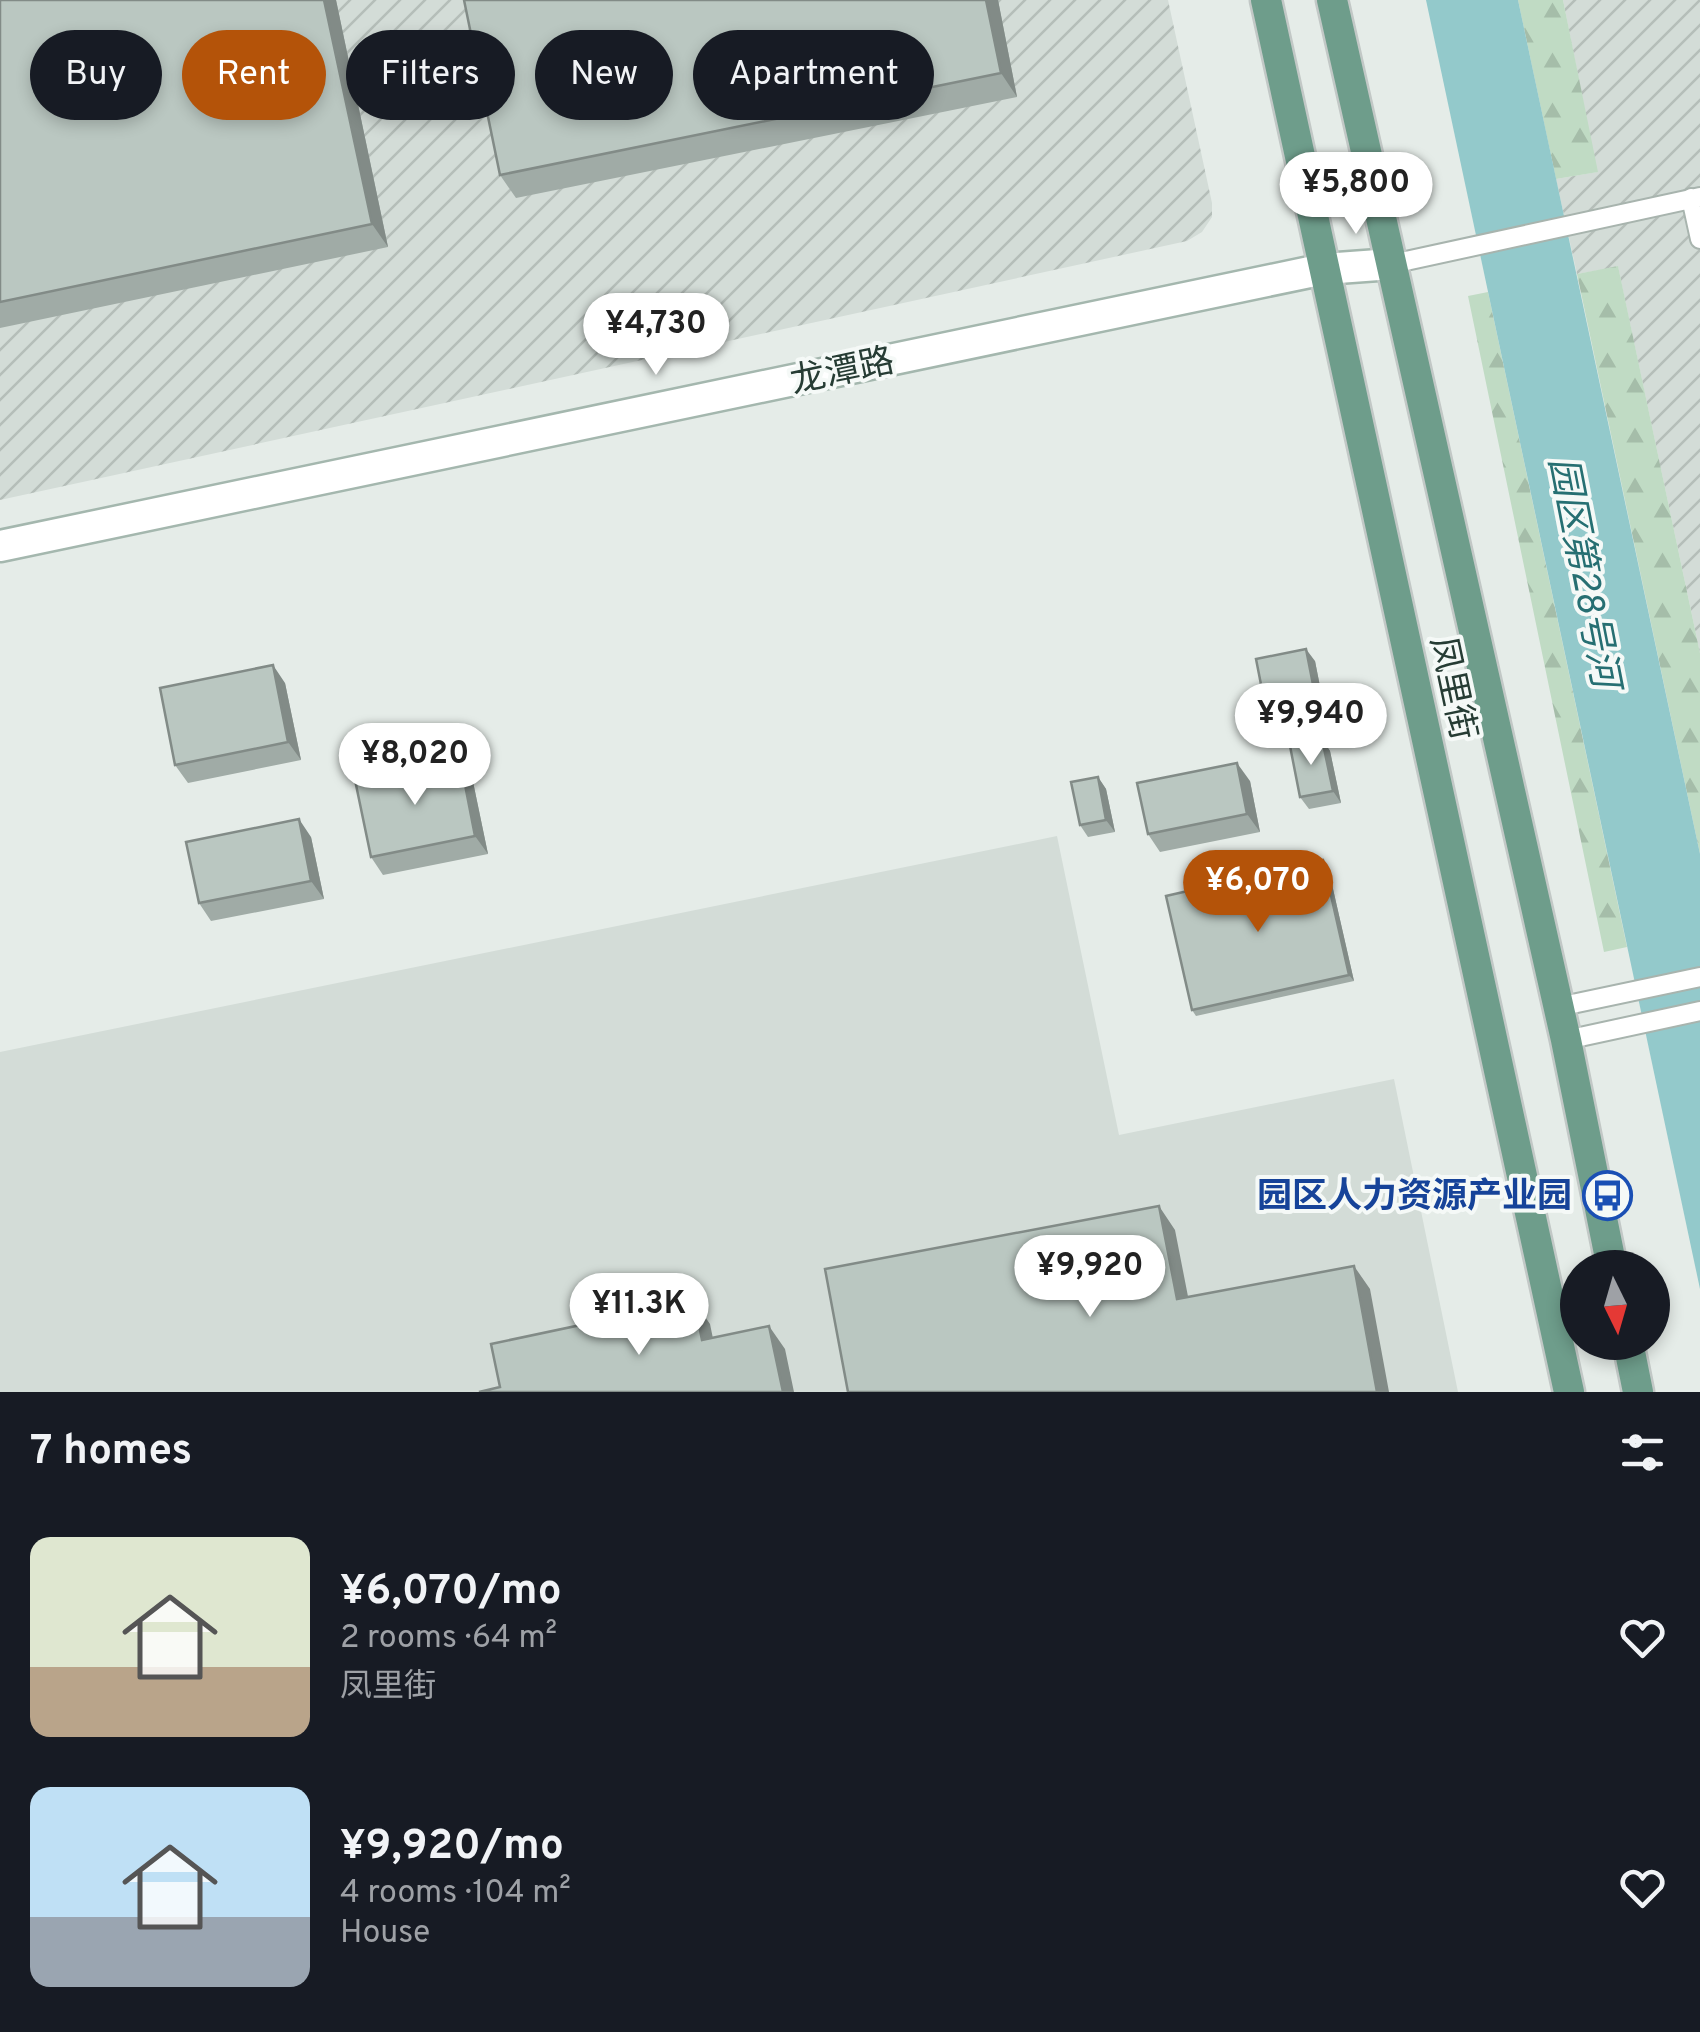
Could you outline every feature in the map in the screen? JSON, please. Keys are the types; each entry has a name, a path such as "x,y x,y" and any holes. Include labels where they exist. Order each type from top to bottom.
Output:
{"main road":[{"name":"凤里街","path":"1266,0 1569,1392"},
{"name":"凤里街","path":"1332,0 1566,1040 1608,1250"},
{"name":"龙潭路","path":"0,546 1324,269 1392,264"},
{"path":"1632,1360 1638,1392"}],"lane":[{"path":"1392,264 1696,198 1700,238"},
{"path":"1558,1007 1700,977"},
{"path":"1566,1040 1700,1011"}],"shaded area":[{"path":"0,0 1168,0 1212,203 1212,217 1202,232 1187,241 0,500"},
{"path":"1563,0 1700,0 1700,653 1618,267 1577,274 1556,179 1597,172"},
{"path":"1057,836 1119,1135 1394,1079 1458,1392 0,1392 0,1052"}],"green space":[{"path":"1518,0 1563,0 1598,172 1556,179"},
{"path":"1618,266 1700,653 1700,854 1577,274"},
{"path":"1488,292 1627,947 1604,952 1468,296"}],"water":[{"name":"园区第28号河","path":"1426,0 1518,0 1700,854 1700,1289"}],"building":[{"path":"0,0 324,0 346,103 346,120 350,120 372,224 0,302"},
{"path":"464,0 986,0 1001,73 934,87 934,30 693,30 693,120 770,120 500,175 489,120 515,120 515,30 470,30"},
{"path":"1306,649 1318,710 1268,720 1256,659"},
{"path":"273,665 288,742 175,765 160,688"},
{"path":"1322,739 1333,791 1300,797 1290,746"},
{"path":"460,759 475,836 371,857 355,780"},
{"path":"1237,763 1247,814 1148,834 1137,783"},
{"path":"1098,777 1106,820 1080,825 1071,782"},
{"path":"299,819 311,881 199,903 186,842"},
{"path":"1323,860 1349,975 1192,1010 1166,896"},
{"path":"1159,1206 1177,1299 1354,1266 1377,1392 848,1392 825,1269"},
{"path":"694,1301 702,1340 769,1326 783,1392 479,1392 500,1387 491,1344"}],"place":[{"name":"园区人力资源产业园","path":"1607,1195"}]}
